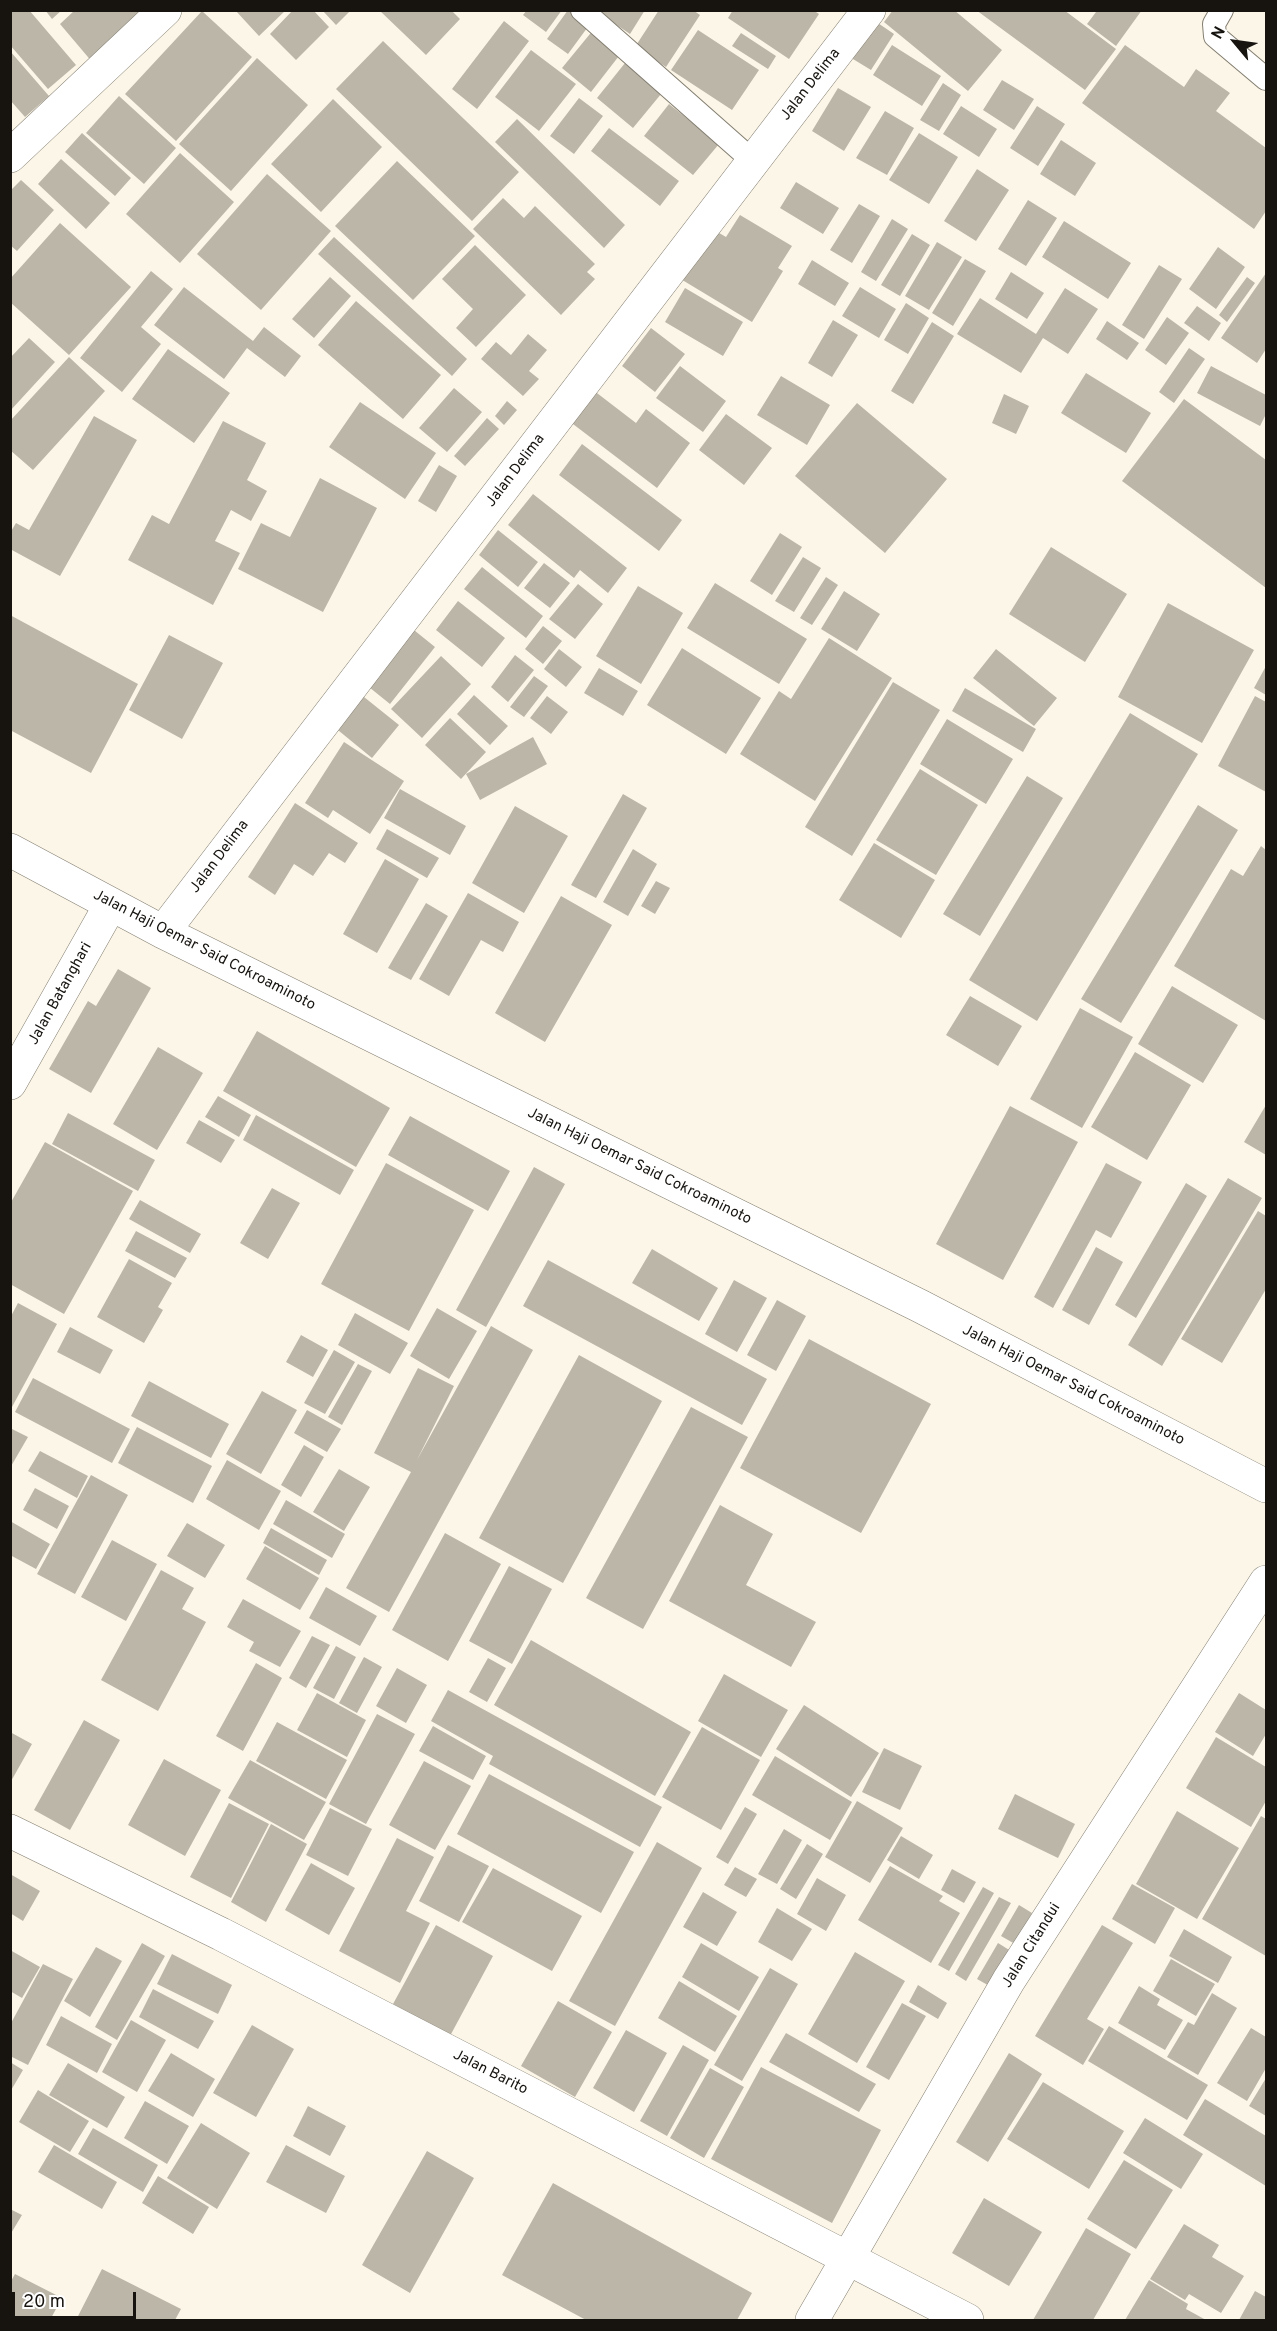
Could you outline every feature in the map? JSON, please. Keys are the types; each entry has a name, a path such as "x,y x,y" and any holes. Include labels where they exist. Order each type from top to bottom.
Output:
{"street":[{"path":"10,156 165,10"},
{"name":"Jalan Delima","path":"163,932 869,10"},
{"name":"Jalan Haji Oemar Said Cokroaminoto","path":"10,850 163,932 920,1306 1266,1486"},
{"name":"Jalan Batanghari","path":"10,1083 111,904"},
{"name":"Jalan Citandui","path":"812,2320 1010,1980 1266,1582"},
{"name":"Jalan Barito","path":"10,1831 221,1934 967,2320"}],"lane":[{"path":"582,10 753,161"},
{"path":"1222,10 1214,24 1215,36 1264,70"}],"building":[{"path":"10,10 29,10 76,65 48,89 10,45"},
{"path":"45,10 62,10 52,19"},
{"path":"75,10 142,10 93,63 60,24"},
{"path":"235,10 286,10 259,36"},
{"path":"293,10 313,10 329,27 296,60 270,34"},
{"path":"322,10 351,10 336,25"},
{"path":"379,10 451,10 460,19 426,55"},
{"path":"527,10 562,10 546,32 523,15"},
{"path":"568,10 572,10 590,24 568,54 547,39"},
{"path":"601,10 645,10 630,34 599,13"},
{"path":"659,10 693,10 700,15 666,67 635,47"},
{"path":"733,10 813,10 819,14 789,59 728,18"},
{"path":"893,10 954,10 1002,50 968,91 884,22"},
{"path":"976,10 1064,10 1116,49 1085,90"},
{"path":"1094,10 1142,10 1116,46 1087,24 1096,12"},
{"path":"202,11 252,57 176,141 125,94"},
{"path":"872,19 894,34 871,70 848,56"},
{"path":"504,21 529,41 477,109 452,89"},
{"path":"594,29 622,52 591,92 562,68"},
{"path":"698,30 759,70 732,110 671,70"},
{"path":"741,33 776,56 768,69 732,46"},
{"path":"383,41 519,172 472,221 336,89"},
{"path":"892,45 941,76 922,106 873,75"},
{"path":"1125,45 1184,87 1196,69 1230,93 1216,111 1266,148 1266,211 1254,229 1082,103"},
{"path":"531,50 576,84 539,131 495,97"},
{"path":"10,51 49,96 25,117 10,100"},
{"path":"257,58 308,105 231,191 179,144"},
{"path":"629,58 666,88 633,128 597,98"},
{"path":"1002,80 1034,99 1014,130 983,110"},
{"path":"943,83 961,95 939,131 920,120"},
{"path":"838,88 871,107 844,151 812,131"},
{"path":"119,96 176,148 144,184 86,133"},
{"path":"579,98 603,116 574,154 550,136"},
{"path":"333,99 382,147 321,212 271,164"},
{"path":"669,104 719,144 693,175 644,136"},
{"path":"961,106 997,129 979,157 943,134"},
{"path":"1037,106 1065,124 1038,166 1010,148"},
{"path":"885,111 914,128 887,175 856,158"},
{"path":"517,119 625,225 604,248 495,142"},
{"path":"609,128 679,181 660,206 591,151"},
{"path":"82,133 131,178 115,196 65,152"},
{"path":"919,133 958,157 929,204 889,180"},
{"path":"1061,140 1096,163 1075,196 1040,174"},
{"path":"180,153 234,202 180,263 126,214"},
{"path":"61,159 110,203 86,229 38,184"},
{"path":"397,161 475,236 413,300 335,226"},
{"path":"977,169 1009,190 976,241 944,221"},
{"path":"267,174 331,231 261,310 197,254"},
{"path":"21,180 54,210 17,251 10,245 10,191"},
{"path":"796,182 839,208 823,234 780,208"},
{"path":"503,198 524,218 535,206 595,264 587,272 595,279 561,315 473,229"},
{"path":"1028,200 1057,218 1026,266 998,249"},
{"path":"859,204 880,216 852,263 830,250"},
{"path":"740,215 792,246 778,268 783,271 752,322 679,278 709,227 726,237"},
{"path":"892,219 908,229 876,281 861,272"},
{"path":"1064,221 1131,263 1108,299 1042,257"},
{"path":"60,223 131,287 69,355 10,302 10,279"},
{"path":"912,234 930,245 900,296 881,285"},
{"path":"334,237 467,359 452,376 318,254"},
{"path":"937,242 962,257 929,310 905,296"},
{"path":"475,245 526,295 476,347 456,328 473,309 442,279"},
{"path":"1218,247 1245,267 1216,309 1189,289"},
{"path":"965,259 986,271 953,326 932,313"},
{"path":"812,260 849,283 835,306 798,284"},
{"path":"1159,265 1182,279 1144,339 1122,325"},
{"path":"151,271 173,289 141,327 161,344 122,392 80,358"},
{"path":"1011,272 1044,293 1027,319 995,299"},
{"path":"1266,273 1266,349 1257,363 1221,338"},
{"path":"330,277 351,296 314,338 292,319"},
{"path":"1247,277 1255,283 1227,322 1219,315"},
{"path":"184,287 253,341 264,327 301,356 285,377 247,348 224,379 154,325"},
{"path":"860,287 896,309 879,338 842,316"},
{"path":"685,288 743,322 723,356 665,322"},
{"path":"1065,288 1098,309 1068,354 1043,338 1021,373 957,334 980,298 1036,334"},
{"path":"356,301 441,375 403,419 318,345"},
{"path":"906,303 929,318 908,354 884,340"},
{"path":"1197,306 1221,323 1209,341 1184,323"},
{"path":"1167,317 1189,333 1166,365 1145,350"},
{"path":"833,320 858,335 832,377 808,363"},
{"path":"1107,321 1139,343 1127,360 1096,339"},
{"path":"932,322 954,336 913,404 891,391"},
{"path":"651,328 685,354 655,392 622,366"},
{"path":"528,334 547,350 529,371 539,379 523,396 481,359 496,342 511,355"},
{"path":"29,338 55,362 10,411 10,358"},
{"path":"1189,348 1205,359 1174,403 1159,392"},
{"path":"168,349 230,393 194,443 132,399"},
{"path":"69,357 105,391 33,470 10,450 10,421"},
{"path":"680,366 726,401 703,432 656,398"},
{"path":"1211,366 1266,395 1266,414 1260,426 1197,393"},
{"path":"1086,373 1151,413 1126,453 1061,413"},
{"path":"781,376 830,405 807,445 757,415"},
{"path":"454,388 482,412 447,452 419,428"},
{"path":"593,390 636,423 646,409 690,443 657,488 569,421"},
{"path":"1004,394 1029,406 1016,434 992,423"},
{"path":"1184,399 1266,460 1266,588 1122,481"},
{"path":"507,401 517,410 504,425 495,416"},
{"path":"360,402 436,453 405,499 329,447"},
{"path":"857,403 947,479 885,553 795,476"},
{"path":"726,414 772,448 744,485 699,450"},
{"path":"94,416 137,440 60,576 10,549 10,533 16,523 29,530"},
{"path":"487,418 499,429 465,466 454,456"},
{"path":"223,421 266,443 247,480 267,491 251,521 231,510 215,541 240,553 213,605 128,560 152,515 169,524"},
{"path":"582,444 682,520 659,551 559,475"},
{"path":"439,465 457,476 436,512 418,501"},
{"path":"320,478 377,508 323,612 238,569 261,523 290,537"},
{"path":"533,494 627,568 608,593 580,570 574,578 508,525"},
{"path":"498,530 538,562 518,587 479,555"},
{"path":"780,533 802,547 772,595 750,581"},
{"path":"1051,547 1127,594 1085,662 1009,614"},
{"path":"803,557 821,568 794,612 775,601"},
{"path":"544,563 570,583 550,608 524,588"},
{"path":"482,567 543,616 526,638 464,589"},
{"path":"826,577 838,585 812,625 800,618"},
{"path":"715,583 807,639 779,684 687,628"},
{"path":"578,584 603,604 575,639 549,619"},
{"path":"638,586 683,613 641,684 596,656"},
{"path":"844,591 880,614 857,651 821,629"},
{"path":"458,601 505,638 482,667 436,630"},
{"path":"1168,603 1254,650 1202,743 1118,697"},
{"path":"10,615 138,684 91,773 10,730"},
{"path":"404,622 435,647 390,704 359,679"},
{"path":"543,626 562,641 543,664 525,649"},
{"path":"169,635 223,663 182,739 129,710"},
{"path":"829,638 892,678 815,801 740,754 779,691 791,699"},
{"path":"682,648 761,698 726,754 647,705"},
{"path":"559,649 582,667 566,687 544,669"},
{"path":"996,649 1057,698 1034,726 973,678"},
{"path":"515,655 534,670 508,702 491,687"},
{"path":"441,656 471,684 422,738 391,709"},
{"path":"1266,666 1266,695 1254,688"},
{"path":"599,668 638,691 623,716 584,693"},
{"path":"534,676 548,686 524,717 510,707"},
{"path":"893,682 940,710 852,856 805,827"},
{"path":"965,688 1036,729 1023,752 952,711"},
{"path":"359,693 399,725 372,758 333,726"},
{"path":"474,695 508,726 490,745 457,714"},
{"path":"547,696 568,712 551,734 530,718"},
{"path":"1255,696 1266,702 1266,792 1218,766"},
{"path":"1130,713 1198,754 1037,1021 969,980"},
{"path":"450,718 486,752 461,779 425,745"},
{"path":"947,719 1013,759 986,804 920,764"},
{"path":"533,737 547,764 480,800 466,774"},
{"path":"344,742 404,781 370,834 333,810 328,818 305,803"},
{"path":"920,769 978,805 936,875 876,840"},
{"path":"1027,776 1063,798 980,936 943,914"},
{"path":"400,789 466,826 450,855 384,818"},
{"path":"623,794 647,808 596,898 571,885"},
{"path":"295,803 358,843 345,863 329,853 313,876 294,864 275,895 248,877"},
{"path":"1198,805 1238,830 1121,1023 1081,999"},
{"path":"515,806 568,836 524,913 472,883"},
{"path":"387,829 439,858 427,878 376,849"},
{"path":"874,843 935,880 901,938 839,900"},
{"path":"1261,846 1266,850 1266,1021 1174,966 1231,869 1243,876"},
{"path":"633,849 657,864 628,916 603,902"},
{"path":"385,859 419,879 377,953 343,934"},
{"path":"656,881 670,888 655,914 641,906"},
{"path":"468,893 519,922 503,952 481,940 449,996 419,979"},
{"path":"561,896 612,925 545,1042 495,1013"},
{"path":"426,903 448,916 411,980 388,968"},
{"path":"118,969 151,988 91,1093 49,1069 88,1001 96,1006"},
{"path":"1172,986 1238,1025 1203,1083 1138,1044"},
{"path":"970,996 1022,1026 998,1066 946,1035"},
{"path":"1080,1008 1133,1037 1082,1128 1030,1099"},
{"path":"257,1031 390,1108 356,1167 223,1091"},
{"path":"158,1047 203,1073 157,1150 113,1124"},
{"path":"1135,1052 1191,1085 1147,1160 1091,1127"},
{"path":"218,1096 251,1115 239,1137 205,1117"},
{"path":"1266,1105 1266,1155 1244,1142"},
{"path":"1010,1106 1078,1142 1003,1280 936,1244"},
{"path":"68,1113 155,1160 138,1191 52,1144"},
{"path":"256,1115 354,1170 340,1195 243,1140"},
{"path":"410,1116 510,1171 488,1211 388,1155"},
{"path":"199,1120 235,1140 221,1163 186,1143"},
{"path":"45,1142 133,1191 64,1314 10,1284 10,1204"},
{"path":"386,1163 474,1210 409,1331 321,1284"},
{"path":"1106,1163 1142,1182 1111,1238 1096,1230 1053,1308 1034,1297"},
{"path":"534,1167 565,1184 486,1327 456,1310"},
{"path":"1228,1178 1262,1198 1162,1366 1128,1345"},
{"path":"1186,1183 1207,1196 1136,1318 1115,1305"},
{"path":"272,1188 300,1203 268,1259 240,1243"},
{"path":"140,1200 201,1234 190,1253 129,1219"},
{"path":"1258,1211 1266,1216 1266,1289 1222,1363 1181,1339"},
{"path":"136,1231 187,1258 175,1278 125,1251"},
{"path":"1096,1247 1123,1262 1089,1325 1062,1310"},
{"path":"652,1249 718,1288 699,1321 632,1283"},
{"path":"129,1259 172,1283 158,1307 163,1310 144,1343 97,1317"},
{"path":"548,1260 767,1379 742,1425 523,1306"},
{"path":"734,1280 767,1298 737,1352 705,1334"},
{"path":"777,1300 806,1316 776,1371 747,1355"},
{"path":"18,1303 57,1324 12,1407 10,1406 10,1318"},
{"path":"437,1308 477,1331 449,1379 410,1356"},
{"path":"355,1313 408,1343 390,1374 338,1345"},
{"path":"491,1326 533,1350 389,1612 346,1588 411,1472 374,1453 418,1368 454,1386 417,1460"},
{"path":"70,1327 113,1350 100,1374 57,1352"},
{"path":"301,1335 328,1350 313,1377 286,1362"},
{"path":"809,1339 931,1404 861,1533 740,1468"},
{"path":"334,1350 355,1362 325,1414 304,1403"},
{"path":"579,1355 662,1401 563,1583 479,1538"},
{"path":"358,1364 372,1371 342,1425 328,1417"},
{"path":"33,1378 130,1429 112,1463 15,1412"},
{"path":"149,1381 229,1424 211,1458 131,1416"},
{"path":"262,1391 297,1410 261,1474 226,1454"},
{"path":"691,1407 748,1437 643,1629 586,1598"},
{"path":"307,1410 341,1429 327,1452 294,1433"},
{"path":"137,1427 212,1466 193,1503 118,1463"},
{"path":"10,1428 28,1437 10,1468"},
{"path":"304,1445 324,1457 301,1497 281,1485"},
{"path":"40,1451 88,1476 77,1498 28,1471"},
{"path":"227,1460 281,1491 259,1530 206,1499"},
{"path":"339,1469 370,1487 344,1531 313,1512"},
{"path":"91,1475 128,1495 75,1594 37,1574"},
{"path":"35,1488 69,1506 57,1529 23,1510"},
{"path":"286,1500 345,1534 332,1558 273,1524"},
{"path":"720,1505 773,1534 746,1585 816,1622 791,1667 669,1601"},
{"path":"10,1521 50,1544 36,1569 10,1555"},
{"path":"187,1523 225,1545 205,1578 167,1556"},
{"path":"271,1528 327,1560 319,1575 263,1543"},
{"path":"445,1533 501,1564 448,1661 392,1630"},
{"path":"112,1540 157,1564 126,1621 81,1597"},
{"path":"265,1546 319,1578 300,1610 246,1579"},
{"path":"509,1566 552,1589 512,1664 469,1641"},
{"path":"161,1570 194,1588 182,1609 206,1622 158,1711 101,1680"},
{"path":"326,1587 377,1616 360,1646 309,1618"},
{"path":"243,1599 301,1631 280,1667 249,1651 254,1642 227,1627"},
{"path":"312,1636 330,1645 306,1688 289,1678"},
{"path":"531,1640 691,1732 655,1796 494,1705"},
{"path":"336,1646 356,1657 334,1699 313,1688"},
{"path":"364,1657 382,1667 357,1713 339,1703"},
{"path":"488,1658 506,1668 487,1702 469,1692"},
{"path":"256,1663 282,1678 243,1751 216,1736"},
{"path":"397,1668 427,1685 406,1723 376,1706"},
{"path":"724,1674 788,1710 761,1757 698,1721"},
{"path":"448,1690 662,1807 640,1847 489,1764 493,1756 431,1721"},
{"path":"317,1693 366,1720 347,1757 297,1730"},
{"path":"1239,1693 1266,1710 1266,1734 1253,1756 1215,1732"},
{"path":"804,1705 879,1753 851,1797 776,1749"},
{"path":"377,1714 415,1734 366,1824 329,1804"},
{"path":"84,1720 120,1740 70,1830 34,1810"},
{"path":"277,1722 347,1760 326,1799 256,1761"},
{"path":"433,1726 486,1756 473,1780 419,1751"},
{"path":"702,1727 760,1760 721,1830 662,1797"},
{"path":"10,1732 32,1744 10,1783"},
{"path":"1216,1737 1266,1767 1266,1801 1251,1827 1186,1788"},
{"path":"884,1748 922,1766 900,1810 862,1792"},
{"path":"775,1756 852,1802 830,1840 752,1795"},
{"path":"164,1759 221,1790 185,1856 128,1825"},
{"path":"250,1760 326,1802 304,1840 228,1798"},
{"path":"424,1761 471,1786 435,1850 389,1825"},
{"path":"489,1774 634,1852 601,1913 457,1834"},
{"path":"1015,1794 1075,1824 1058,1858 998,1829"},
{"path":"857,1801 903,1828 870,1883 825,1857"},
{"path":"229,1803 269,1824 231,1898 190,1877"},
{"path":"745,1807 757,1814 728,1864 716,1857"},
{"path":"330,1808 372,1829 348,1876 306,1855"},
{"path":"1177,1811 1239,1848 1197,1919 1136,1884"},
{"path":"1261,1816 1266,1819 1266,1956 1202,1919"},
{"path":"271,1824 307,1844 266,1922 231,1902"},
{"path":"784,1829 802,1840 777,1884 758,1874"},
{"path":"901,1836 933,1855 919,1879 887,1860"},
{"path":"397,1838 434,1857 406,1911 430,1923 400,1983 339,1951"},
{"path":"657,1842 702,1868 615,2026 569,2001"},
{"path":"807,1844 823,1854 796,1899 780,1889"},
{"path":"448,1845 489,1866 459,1922 419,1901"},
{"path":"311,1863 355,1888 329,1935 285,1910"},
{"path":"890,1866 943,1896 939,1901 960,1913 931,1963 858,1920"},
{"path":"735,1867 757,1879 746,1897 724,1885"},
{"path":"493,1868 582,1916 552,1971 462,1922"},
{"path":"952,1869 976,1882 964,1903 941,1890"},
{"path":"10,1874 40,1891 23,1921 10,1913"},
{"path":"817,1878 846,1895 826,1931 797,1914"},
{"path":"1132,1884 1175,1908 1155,1944 1112,1919"},
{"path":"983,1887 994,1893 949,1971 938,1965"},
{"path":"703,1892 737,1912 717,1946 683,1927"},
{"path":"999,1897 1011,1903 966,1981 955,1974"},
{"path":"1019,1905 1032,1913 1015,1944 1001,1936"},
{"path":"777,1908 812,1929 792,1961 758,1942"},
{"path":"436,1925 493,1956 450,2036 393,2004"},
{"path":"1102,1925 1133,1943 1087,2019 1104,2029 1083,2065 1035,2036"},
{"path":"1184,1929 1232,1957 1218,1983 1169,1956"},
{"path":"142,1943 165,1956 117,2040 95,2027"},
{"path":"701,1943 759,1977 739,2011 682,1977"},
{"path":"998,1943 1014,1953 993,1988 977,1979"},
{"path":"96,1947 122,1961 90,2017 64,2001"},
{"path":"10,1950 40,1967 22,1998 10,1991"},
{"path":"855,1952 905,1981 857,2063 808,2034"},
{"path":"172,1954 232,1985 218,2014 157,1984"},
{"path":"1171,1959 1215,1984 1196,2016 1153,1991"},
{"path":"43,1964 73,1979 28,2065 10,2056 10,2025"},
{"path":"770,1968 798,1984 742,2081 714,2065"},
{"path":"679,1981 737,2016 715,2052 658,2018"},
{"path":"918,1985 947,2003 938,2019 909,2002"},
{"path":"1139,1986 1160,1999 1157,2005 1183,2020 1165,2050 1118,2023"},
{"path":"153,1989 214,2021 198,2049 139,2017"},
{"path":"1212,1993 1237,2008 1198,2075 1167,2057 1188,2022 1194,2025"},
{"path":"558,2001 612,2032 575,2097 521,2066"},
{"path":"902,2003 926,2016 889,2080 866,2067"},
{"path":"61,2016 112,2044 97,2073 46,2045"},
{"path":"131,2020 166,2040 137,2092 102,2072"},
{"path":"252,2025 294,2049 256,2117 213,2093"},
{"path":"1109,2026 1208,2085 1187,2120 1088,2061"},
{"path":"1251,2028 1266,2037 1266,2068 1247,2101 1217,2083"},
{"path":"626,2030 667,2053 634,2112 593,2088"},
{"path":"786,2033 876,2084 859,2112 769,2062"},
{"path":"683,2045 709,2060 667,2136 640,2121"},
{"path":"171,2053 215,2079 193,2117 148,2091"},
{"path":"1009,2053 1042,2074 988,2162 956,2142"},
{"path":"10,2062 23,2070 10,2092"},
{"path":"68,2063 125,2097 107,2128 49,2095"},
{"path":"761,2067 881,2130 832,2223 711,2159"},
{"path":"710,2068 744,2087 704,2158 670,2138"},
{"path":"1266,2078 1266,2116 1249,2106"},
{"path":"1043,2082 1124,2131 1089,2189 1007,2139"},
{"path":"38,2090 89,2121 70,2152 19,2122"},
{"path":"1205,2099 1266,2136 1266,2186 1183,2135"},
{"path":"145,2101 189,2126 167,2164 124,2138"},
{"path":"308,2106 346,2126 330,2156 293,2136"},
{"path":"1145,2118 1203,2154 1181,2189 1123,2153"},
{"path":"201,2123 250,2153 217,2209 167,2178"},
{"path":"93,2128 158,2165 143,2192 78,2154"},
{"path":"54,2145 117,2182 102,2209 38,2172"},
{"path":"286,2145 345,2176 326,2213 266,2182"},
{"path":"427,2151 474,2178 410,2293 362,2265"},
{"path":"1124,2160 1173,2190 1136,2249 1087,2219"},
{"path":"158,2176 209,2207 193,2234 142,2203"},
{"path":"553,2183 752,2293 737,2320 586,2320 502,2275"},
{"path":"984,2198 1042,2232 1009,2286 952,2253"},
{"path":"10,2209 22,2215 10,2235"},
{"path":"1184,2224 1219,2245 1212,2257 1244,2276 1221,2313 1189,2294 1185,2300 1150,2279"},
{"path":"1086,2228 1131,2254 1093,2320 1033,2320"},
{"path":"102,2269 181,2309 175,2320 76,2320"},
{"path":"15,2274 62,2298 50,2320 10,2320 10,2283"},
{"path":"1149,2280 1188,2304 1186,2309 1206,2320 1125,2320"},
{"path":"1255,2291 1266,2297 1266,2320 1239,2320"}]}
